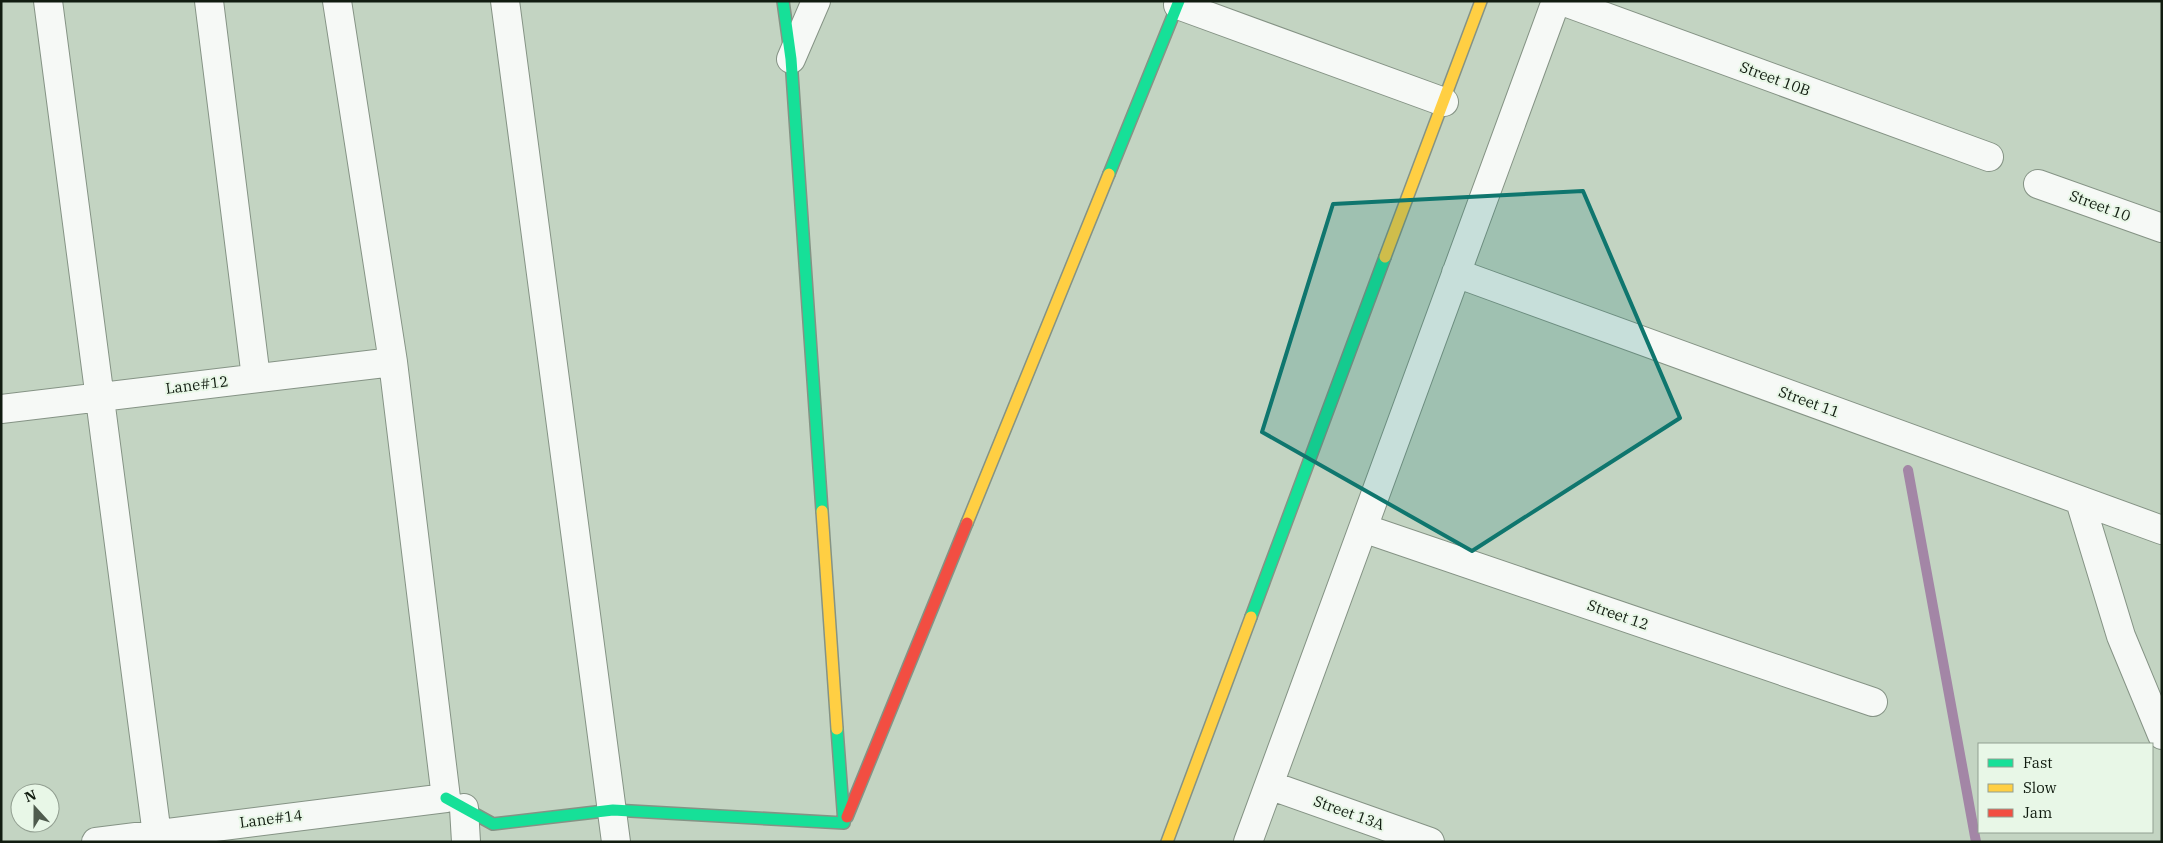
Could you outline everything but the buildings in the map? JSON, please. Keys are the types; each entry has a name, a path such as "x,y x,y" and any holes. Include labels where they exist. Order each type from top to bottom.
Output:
{"street":[{"path":"48,1 157,834"},
{"path":"209,1 256,378"},
{"path":"337,1 393,362 455,803 466,842"},
{"path":"505,1 616,842"},
{"path":"784,1 791,59 845,828"},
{"path":"791,59 816,1"},
{"path":"1167,842 1481,1"},
{"path":"1248,842 1556,1"},
{"name":"Street 10B","path":"1562,1 1989,157"},
{"path":"845,828 1179,3 1444,102"},
{"name":"Street 10","path":"2038,184 2162,228"},
{"name":"Street 11","path":"1456,273 2162,530"},
{"name":"Lane#12","path":"1,409 393,362"},
{"path":"2080,501 2122,636 2162,736"},
{"name":"Street 12","path":"1362,528 1873,702"},
{"name":"Street 13A","path":"1268,785 1430,842"},
{"path":"455,803 493,824 613,810 845,828"},
{"name":"Lane#14","path":"113,841 157,834 265,831 455,803"}],"highlighted area":[{"path":"1583,191 1680,418 1472,551 1262,432 1333,204"}],"waterway":[{"path":"1908,470 1976,842"}],"traffic: fast":[{"path":"783,1 791,59 822,511"},
{"path":"1109,174 1179,1"},
{"path":"1251,617 1385,257"},
{"path":"446,798 493,824 613,810 844,823 837,729"}],"traffic: slow":[{"path":"1385,257 1481,1"},
{"path":"967,523 1109,174"},
{"path":"822,511 837,729"},
{"path":"1167,842 1251,617"}],"traffic: jam":[{"path":"847,817 967,523"}]}
